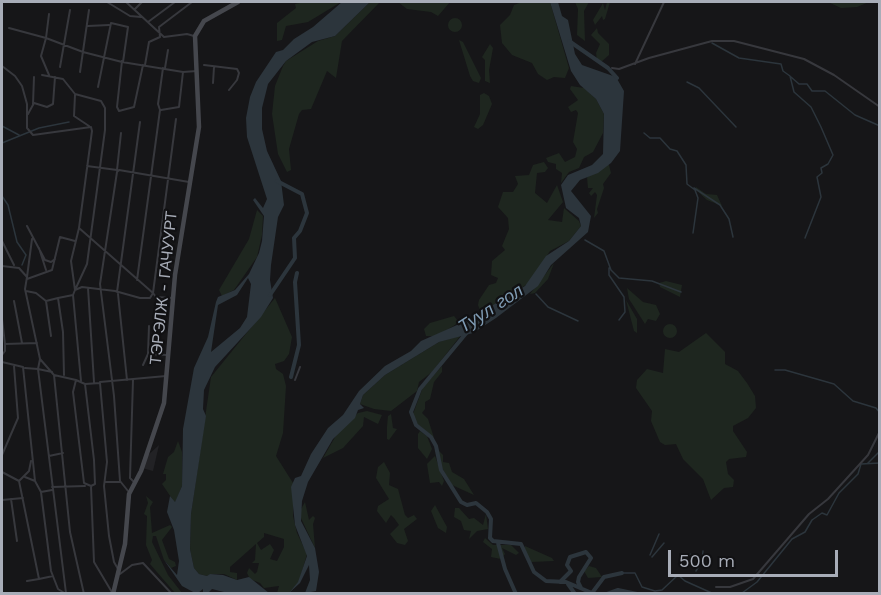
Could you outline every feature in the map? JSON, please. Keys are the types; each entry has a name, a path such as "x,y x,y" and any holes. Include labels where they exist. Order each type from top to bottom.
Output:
{"main road":[{"path":"195,36 204,21 238,2"},
{"name":"ТЭРЭЛЖ - ГАЧУУРТ","path":"113,594 125,544 129,494 162,411 173,298 199,127 196,105 197,71 194,60 195,36"}],"street":[{"path":"107,2 130,16 142,17"},
{"path":"126,2 159,34 168,39 187,34 195,36"},
{"path":"135,9 142,2"},
{"path":"148,23 174,2"},
{"path":"88,27 124,24 128,27 122,62 118,111 134,107 149,42 160,38 161,24 192,2"},
{"path":"635,64 664,2"},
{"path":"60,67 70,10"},
{"path":"80,72 89,10"},
{"path":"49,14 41,56 49,75"},
{"path":"99,87 109,25"},
{"path":"9,28 122,62 183,72 197,71"},
{"path":"612,68 619,69 712,41 734,41 804,60 834,75 879,107"},
{"path":"137,280 160,110 158,104 168,50"},
{"path":"204,65 238,71 235,84 229,90"},
{"path":"2,66 15,76 22,86 28,114 27,128 33,135 89,126"},
{"path":"213,83 214,67"},
{"path":"160,110 179,106 183,72"},
{"path":"42,75 63,79 75,94 100,101 105,108 100,168 87,264 74,295 81,381"},
{"path":"28,114 33,104 34,77"},
{"path":"33,104 47,107 53,104 55,77"},
{"path":"75,94 74,116 89,126 92,131 79,228 71,261 75,290"},
{"path":"75,290 100,289 147,298 150,298 153,293 176,119"},
{"path":"127,380 118,293 140,122"},
{"path":"122,133 100,289 121,482 129,494"},
{"path":"87,166 189,182"},
{"path":"27,226 32,239 47,261 55,259"},
{"path":"79,228 156,297 173,298"},
{"path":"27,278 52,270 60,237 75,241"},
{"path":"23,368 29,407 35,481 41,492 53,576 58,590 66,593 38,369 40,359 38,343 26,291 32,239"},
{"path":"2,241 15,266 27,278"},
{"path":"39,248 45,272"},
{"path":"2,266 15,266"},
{"path":"88,288 94,382"},
{"path":"26,291 36,293 46,301 51,336"},
{"path":"46,301 74,295"},
{"path":"58,298 64,343 64,375"},
{"path":"14,301 22,343"},
{"path":"2,319 5,344 5,351 2,355"},
{"path":"143,364 148,354 149,326"},
{"path":"5,344 38,343"},
{"path":"148,354 169,355"},
{"path":"40,359 53,373 67,486 70,532 84,594"},
{"path":"2,364 64,375 86,384 166,376"},
{"path":"2,455 18,418 14,366"},
{"path":"296,380 300,367"},
{"path":"76,380 73,392 85,486"},
{"path":"133,380 130,478 134,483"},
{"path":"100,382 107,462 105,483 114,562 118,572 132,565 143,563 172,594"},
{"path":"86,384 93,485 94,562 113,594"},
{"path":"2,405 2,431"},
{"path":"716,587 730,587 753,579 809,514 828,499 868,455 879,431"},
{"path":"48,456 63,453"},
{"path":"19,481 25,477 32,458"},
{"path":"2,472 19,481 39,579"},
{"path":"25,477 35,481"},
{"path":"41,492 67,486 121,482"},
{"path":"2,500 23,498"},
{"path":"10,499 17,541"},
{"path":"27,580 53,576"}],"shaded area":[{"path":"341,2 308,22 286,26 282,40 277,41 277,23 296,8 295,4"},
{"path":"370,2 380,2 342,41 336,78 327,71 311,109 302,110 299,114 289,149 291,170 287,172 278,154 272,114 275,86 283,66 286,61 318,41 335,36"},
{"path":"398,2 450,2 438,16 431,12 407,9"},
{"path":"522,2 550,2 569,68 565,78 554,77 547,80 538,74 532,63 512,55 502,43 500,25 510,15 514,5"},
{"path":"575,2 589,2 584,11 585,41 577,35 578,9"},
{"path":"607,2 610,2 605,19 603,20 602,16 595,25 593,20 603,3 605,10"},
{"path":"828,2 869,2 857,7 841,8"},
{"path":"452,18 458,18 462,25 458,32 452,32 448,28 448,22"},
{"path":"597,28 598,33 609,44 609,55 600,63 596,53 600,44 591,35"},
{"path":"459,40 463,42 481,78 479,83 473,81 470,76"},
{"path":"490,44 493,48 489,70 490,83 485,81 485,60 482,57"},
{"path":"571,86 584,88 596,99 604,114 603,133 593,152 584,157 579,168 569,172 561,183 562,173 556,169 556,164 548,162 546,158 559,153 565,162 575,157 577,149 573,142 578,113 576,110 571,112 568,107 578,100 570,89"},
{"path":"484,93 489,96 492,104 483,125 478,129 474,127 480,114 480,95"},
{"path":"544,162 548,168 545,172 537,173 535,193 547,203 557,185 563,202 548,220 562,222 564,208 579,221 581,226 569,241 550,251 529,283 481,313 479,300 489,285 496,283 498,278 491,275 492,261 505,250 502,246 509,229 508,218 498,207 503,192 513,192 518,184 515,176 529,175 533,165"},
{"path":"607,165 611,173 603,184 598,213 594,218 597,195 595,192 591,196 589,193 593,188 588,188 587,177"},
{"path":"696,187 706,194 717,195 722,206 707,200 695,189"},
{"path":"257,210 263,216 257,257 234,290 222,296 219,290 249,239"},
{"path":"554,263 548,279 535,293 530,294"},
{"path":"666,281 682,285 680,297 660,287 659,283"},
{"path":"627,288 643,302 656,305 660,314 656,321 648,319 645,324 629,299"},
{"path":"275,298 292,337 289,354 284,361 275,364 276,369 283,374 286,386 283,433 276,456 293,483 293,516 297,533 307,554 299,582 289,593 277,593 279,586 264,588 260,583 250,579 247,573 249,568 255,574 259,563 252,563 255,560 256,544 230,567 230,572 237,573 237,580 224,574 207,576 199,574 194,568 190,549 191,514 211,377","holes":["264,533 284,539 284,547 277,561 270,559 274,550 270,544 261,550 257,543 264,537"]},
{"path":"626,300 637,319 637,333 634,331"},
{"path":"454,316 458,321 455,325 436,336 426,336 424,329 430,323"},
{"path":"667,324 673,324 677,331 673,338 667,338 663,334 663,328"},
{"path":"706,333 725,352 725,364 738,371 747,383 755,396 756,408 748,418 733,426 733,431 747,452 746,457 729,459 726,462 728,474 734,480 733,487 724,488 711,500 703,479 683,459 676,444 665,445 660,442 651,421 652,411 636,388 637,380 647,369 663,373 665,349 679,352"},
{"path":"461,335 432,372 419,382 417,391 391,411 360,404 363,395 385,375 439,342"},
{"path":"442,366 442,372 434,382 430,399 425,402 425,409 422,413 428,419 434,438 414,421 413,414 423,387"},
{"path":"367,411 382,415 378,424 364,417 363,426 343,448 323,458 338,432 358,413"},
{"path":"391,414 393,428 397,429 389,440 387,439 387,427 388,416"},
{"path":"420,431 427,436 432,449 427,459 418,448"},
{"path":"178,441 182,452 182,486 175,503 162,484 166,480 166,474 163,474 168,457 174,452"},
{"path":"159,445 153,471 142,468 145,458"},
{"path":"438,450 443,455 443,462 449,463 452,472 464,479 474,495 452,485 439,463"},
{"path":"435,456 444,481 442,486 439,482 430,483 427,464"},
{"path":"384,462 390,473 389,485 398,489 405,515 408,518 414,515 417,519 404,529 408,541 405,545 397,543 390,534 399,525 394,518 391,515 386,523 377,511 378,506 389,499 376,478 378,467"},
{"path":"146,496 153,502 150,507 152,533 170,525 172,527 162,540 169,559 175,562 176,566 171,568 164,560 156,536 153,536 152,542 168,575 182,593 175,593 150,564 152,560 146,545 147,516 144,514 148,503"},
{"path":"305,502 309,520 313,516 315,518 313,524 315,548 300,516"},
{"path":"435,505 447,527 446,533 438,528 431,511"},
{"path":"455,508 459,508 469,519 474,518 483,525 486,514 488,529 477,531 469,539 471,531 464,530 461,521 454,517"},
{"path":"485,538 493,545 511,545 519,553 516,555 502,548 505,554 501,559 491,557 492,549 483,542"},
{"path":"525,546 554,561 531,562 524,552"},
{"path":"589,566 596,568 602,577 588,578 584,571"}],"water":[{"path":"342,2 370,2 335,36 312,42 286,61 268,84 262,108 262,129 267,151 281,181 284,205 278,217 271,265 270,280 273,298 261,317 215,367 204,390 203,409 206,416 191,514 190,549 194,568 199,574 223,575 237,580 249,577 269,593 228,593 212,589 208,593 203,593 203,589 195,593 182,586 164,560 177,575 179,561 174,530 167,512 170,496 175,502 182,486 183,429 194,368 208,337 216,302 218,297 235,290 249,274 262,241 264,216 253,200 255,198 263,208 267,199 247,137 246,118 250,97 256,82 276,52 283,50 294,39 313,27","holes":["248,278 251,284 247,317 240,328 211,352 218,305 237,295"]},
{"name":"Туул гол","path":"550,2 558,2 562,16 568,20 575,54 582,65 616,77 624,91 620,151 611,163 598,173 580,180 571,191 591,216 588,232 551,265 538,286 496,318 473,333 439,342 385,375 363,395 360,404 364,408 358,410 355,418 333,439 308,482 302,501 301,521 315,548 319,572 316,591 305,593 310,580 309,565 300,583 289,593 298,582 307,556 295,525 291,487 295,478 301,476 311,454 328,428 343,415 359,391 385,366 411,351 421,341 466,321 525,286 546,256 569,241 581,226 579,218 566,208 561,185 568,175 592,165 603,154 604,114 596,99 580,85 571,71"}],"waterway":[{"path":"569,41 608,68 617,78"},
{"path":"712,43 739,58 781,64 783,71 790,76 794,92 811,107 821,127 833,155 828,164 821,168 822,173 817,177 821,197 805,238"},
{"path":"791,77 799,84 807,84 812,91 825,91 855,115 880,126"},
{"path":"687,82 699,88 736,127"},
{"path":"2,143 39,128 69,122"},
{"path":"2,126 19,135"},
{"path":"644,133 650,138 660,138 670,149 677,151 686,165 687,184 695,190 698,198 693,233"},
{"path":"270,295 295,258 294,238 300,231 307,213 302,194 277,181"},
{"path":"694,188 720,205 729,219 733,237"},
{"path":"2,196 8,205 17,242 26,255 22,265"},
{"path":"585,240 604,251 611,270 619,278 652,281 681,292"},
{"path":"609,268 609,275 624,297 625,312 619,320"},
{"path":"291,377 299,345 295,282 297,273"},
{"path":"536,294 548,307 578,321"},
{"name":"Туул гол","path":"468,331 420,389 411,412 416,425 431,437 436,446 441,470 461,502 467,505 476,503 487,512 491,519 490,538 493,541 521,544 534,572 546,581 566,582 592,593 604,577 622,573"},
{"path":"775,370 785,370 834,384 853,401 876,408 880,413"},
{"path":"868,463 880,451"},
{"path":"742,593 757,582 792,539 805,532 812,520 822,513 827,515 839,493 858,474 861,464 880,463"},
{"path":"650,555 659,534"},
{"path":"498,543 505,569 516,594"},
{"path":"652,557 664,543"},
{"path":"696,571 702,561 703,551"},
{"path":"560,582 571,571 567,565 570,557 586,552 591,558 579,577 578,582 581,588"},
{"path":"680,565 690,554"},
{"path":"622,573 635,573 642,587 655,591 662,590 678,575 685,581 714,594"},
{"path":"568,584 575,594"},
{"path":"607,594 618,590 637,594"}]}
